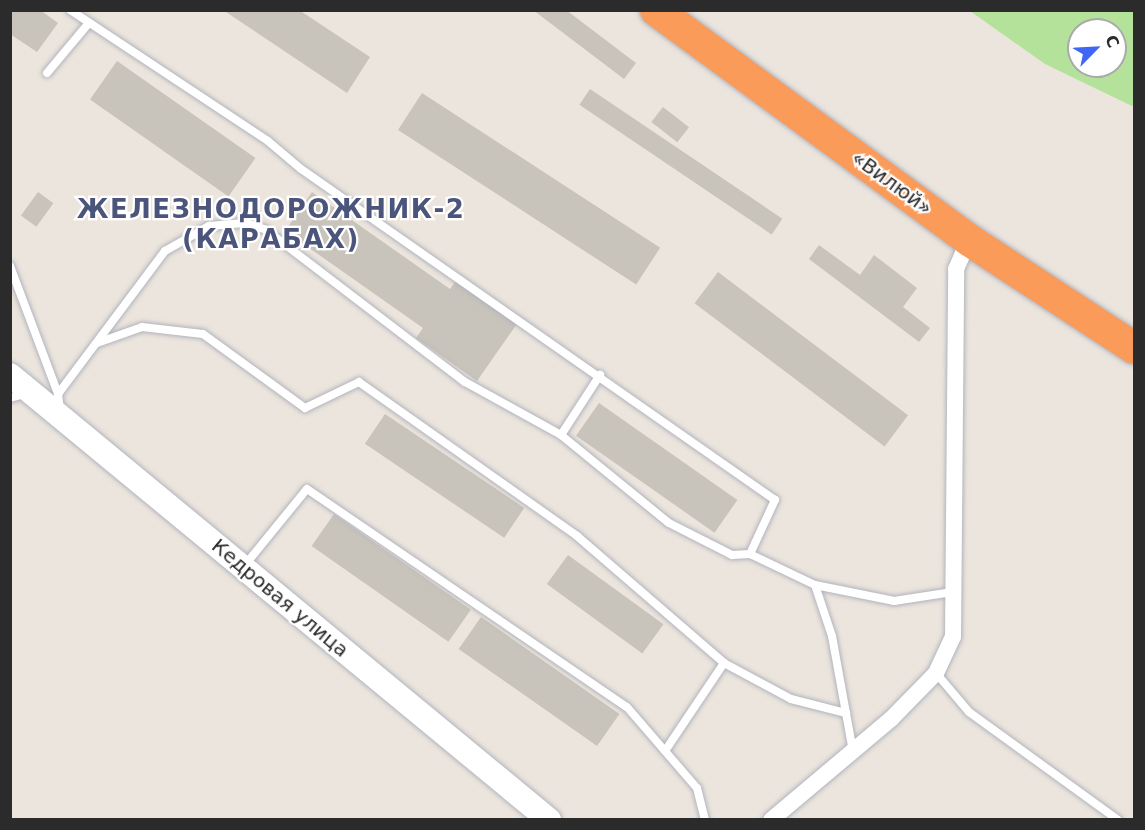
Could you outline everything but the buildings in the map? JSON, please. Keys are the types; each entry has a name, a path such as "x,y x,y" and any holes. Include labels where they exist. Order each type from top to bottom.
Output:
{"highway":[{"name":"«Вилюй»","path":"656,10 969,240 1134,348"}],"street":[{"path":"771,819 853,752 936,673 953,637 956,269 969,240"},
{"name":"Кедровая улица","path":"10,375 22,395 59,405 243,568 549,819"}],"lane":[{"path":"70,10 268,141 301,169 600,375 775,500 750,554"},
{"path":"47,73 88,24"},
{"path":"59,405 96,343 165,251 209,226 247,223 266,230 465,382 561,435 669,523 732,555 750,554 815,585 894,601 952,592"},
{"path":"10,266 59,405"},
{"path":"96,343 141,327 203,334 305,408 359,382 577,536 724,663 791,699 846,713"},
{"path":"561,435 600,375"},
{"path":"243,568 307,489 627,707 697,788 705,819"},
{"path":"815,585 832,636 853,752"},
{"path":"665,751 724,663"},
{"path":"936,673 969,712 1118,819"}],"green space":[{"path":"970,11 1134,11 1134,107 1074,78 1127,78 1127,18 1067,18 1067,75 1045,64"}],"district":[{"name":"ЖЕЛЕЗНОДОРОЖНИК-2 (КАРАБАХ)","path":"271,224"}]}
